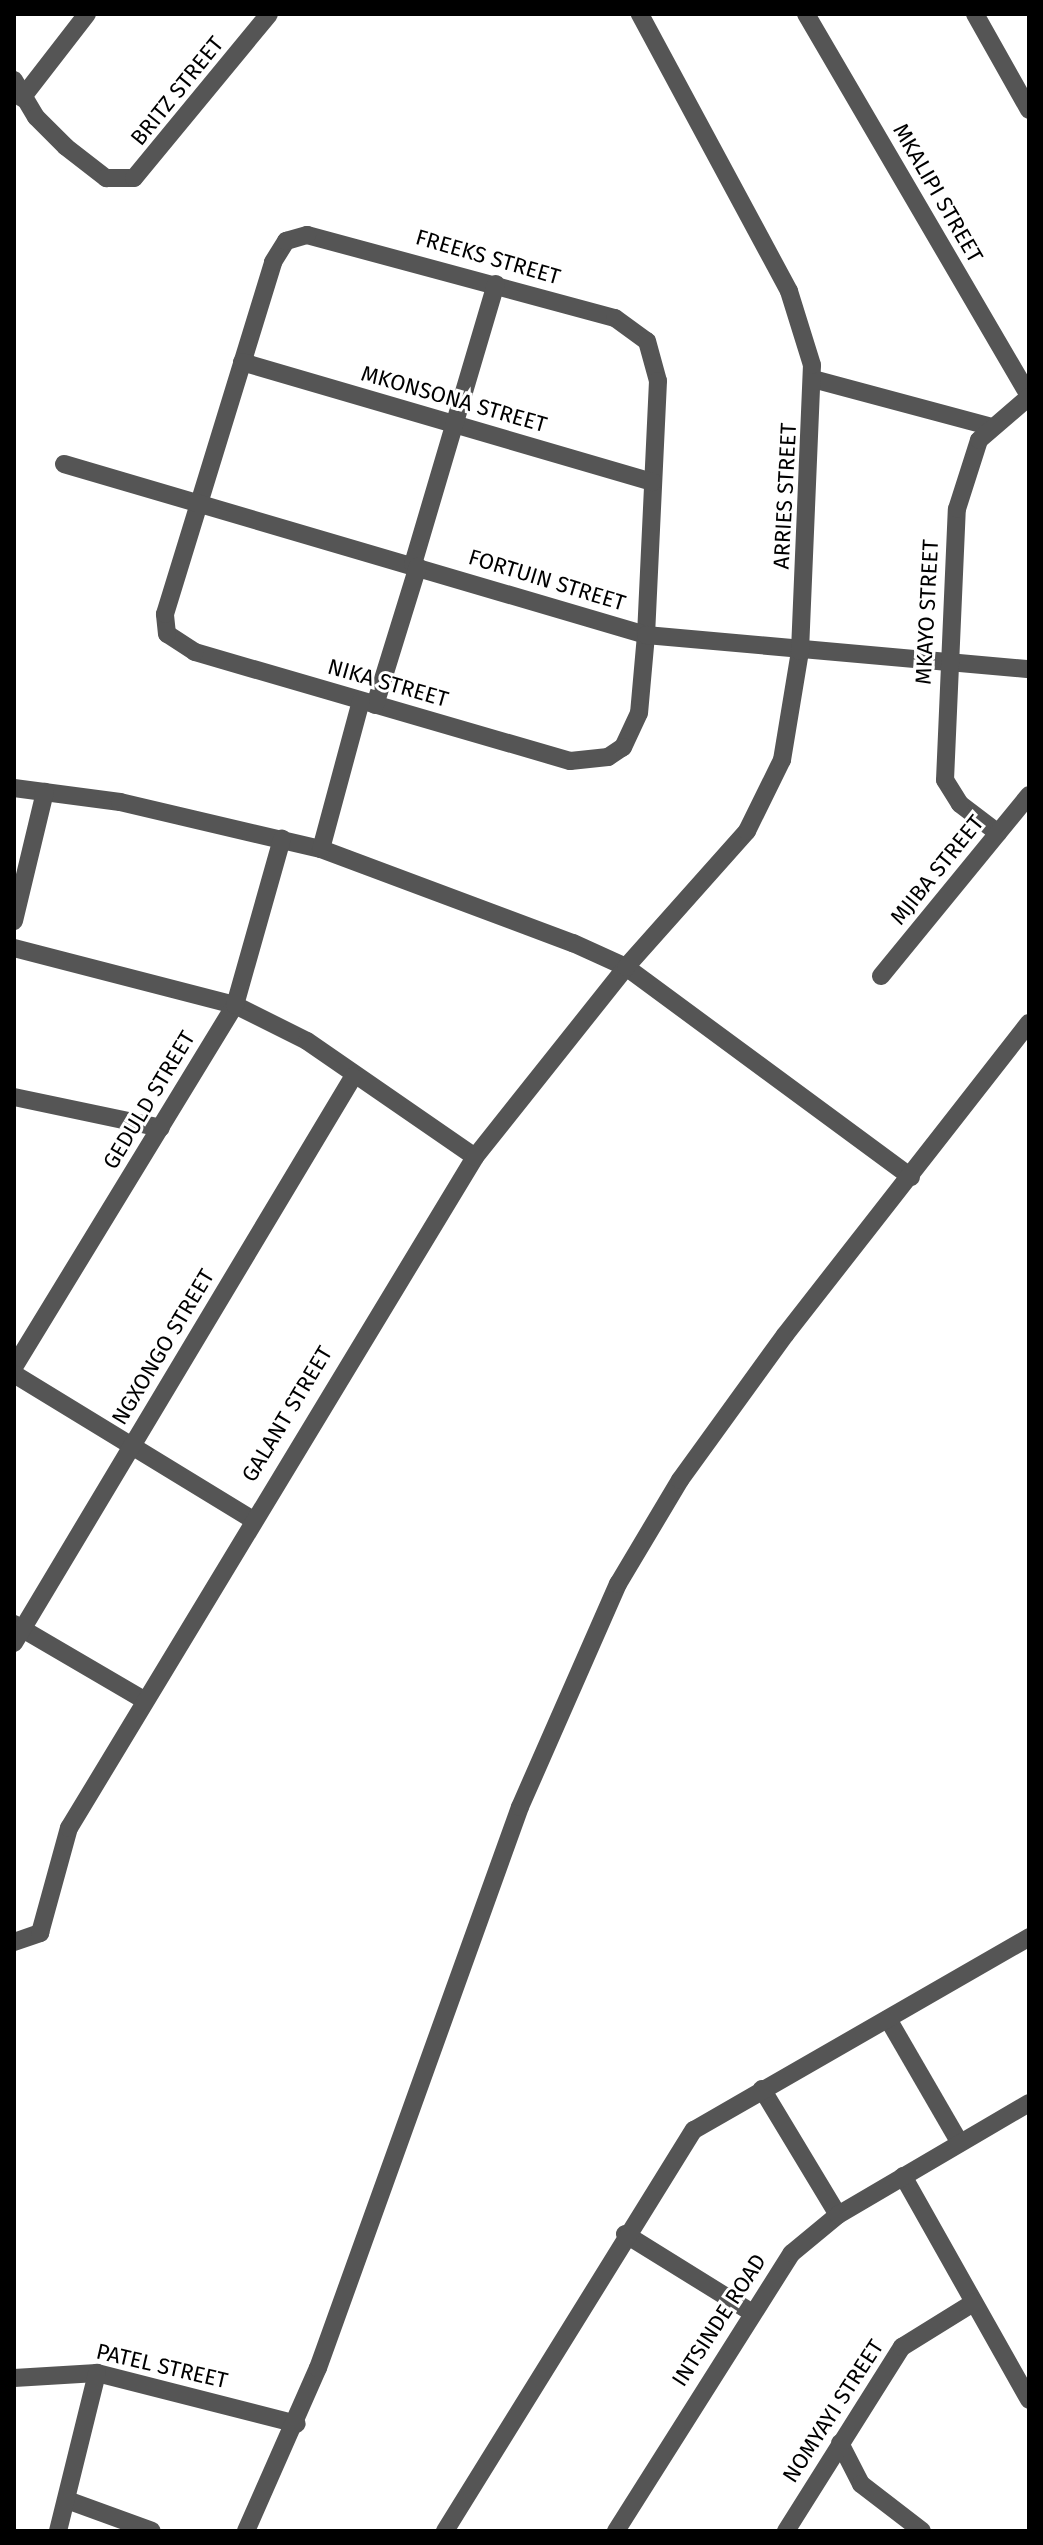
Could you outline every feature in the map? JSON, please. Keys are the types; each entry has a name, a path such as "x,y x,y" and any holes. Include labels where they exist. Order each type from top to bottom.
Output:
{"street":[{"path":"22,98 87,14"},
{"name":"BRITZ STREET","path":"14,80 22,98 96,171 134,178 269,14"},
{"name":"ARRIES STREET","path":"626,967 761,809 782,760 800,651 813,379 789,291 640,14"},
{"name":"MKALIPI STREET","path":"806,14 1029,397"},
{"path":"975,14 1029,110"},
{"name":"FREEKS STREET","path":"199,499 273,262 295,237 341,240 615,318 647,341 658,381 646,635"},
{"path":"321,849 416,565 496,284"},
{"name":"MKONSONA STREET","path":"242,362 653,482"},
{"path":"813,379 992,427"},
{"name":"MKAYO STREET","path":"998,833 960,804 945,780 949,657 963,473 992,427 1029,397"},
{"name":"FORTUIN STREET","path":"64,464 199,499 646,635 800,651 949,657 1029,669"},
{"name":"NIKA STREET","path":"199,499 165,614 167,634 195,652 368,703 588,762 608,757 633,731 646,635"},
{"path":"14,788 321,849 626,967 911,1177"},
{"path":"14,921 45,792"},
{"name":"MJIBA STREET","path":"881,976 1029,795"},
{"name":"GEDULD STREET","path":"14,1367 235,1005 282,839"},
{"path":"14,948 235,1005 307,1041 353,1077 475,1157"},
{"name":"GALANT STREET","path":"14,1942 40,1933 69,1828 252,1519 475,1157 626,967"},
{"path":"246,2531 297,2424 520,1807 618,1584 680,1480 1029,1023"},
{"name":"NGXONGO STREET","path":"17,1632 353,1077"},
{"path":"14,1097 161,1128"},
{"path":"14,1374 252,1519"},
{"path":"17,1632 144,1700"},
{"path":"445,2531 625,2234 694,2130 1029,1937"},
{"path":"888,2019 960,2143"},
{"path":"762,2089 838,2215"},
{"name":"INTSINDE ROAD","path":"616,2531 749,2311 792,2253 838,2215 1028,2105"},
{"path":"903,2176 1029,2400"},
{"path":"625,2234 749,2311"},
{"name":"NOMYAYI STREET","path":"786,2531 902,2347 973,2303"},
{"path":"58,2531 97,2373"},
{"name":"PATEL STREET","path":"14,2378 97,2373 297,2424"},
{"path":"840,2443 861,2484 922,2531"},
{"path":"67,2500 152,2531"}]}
